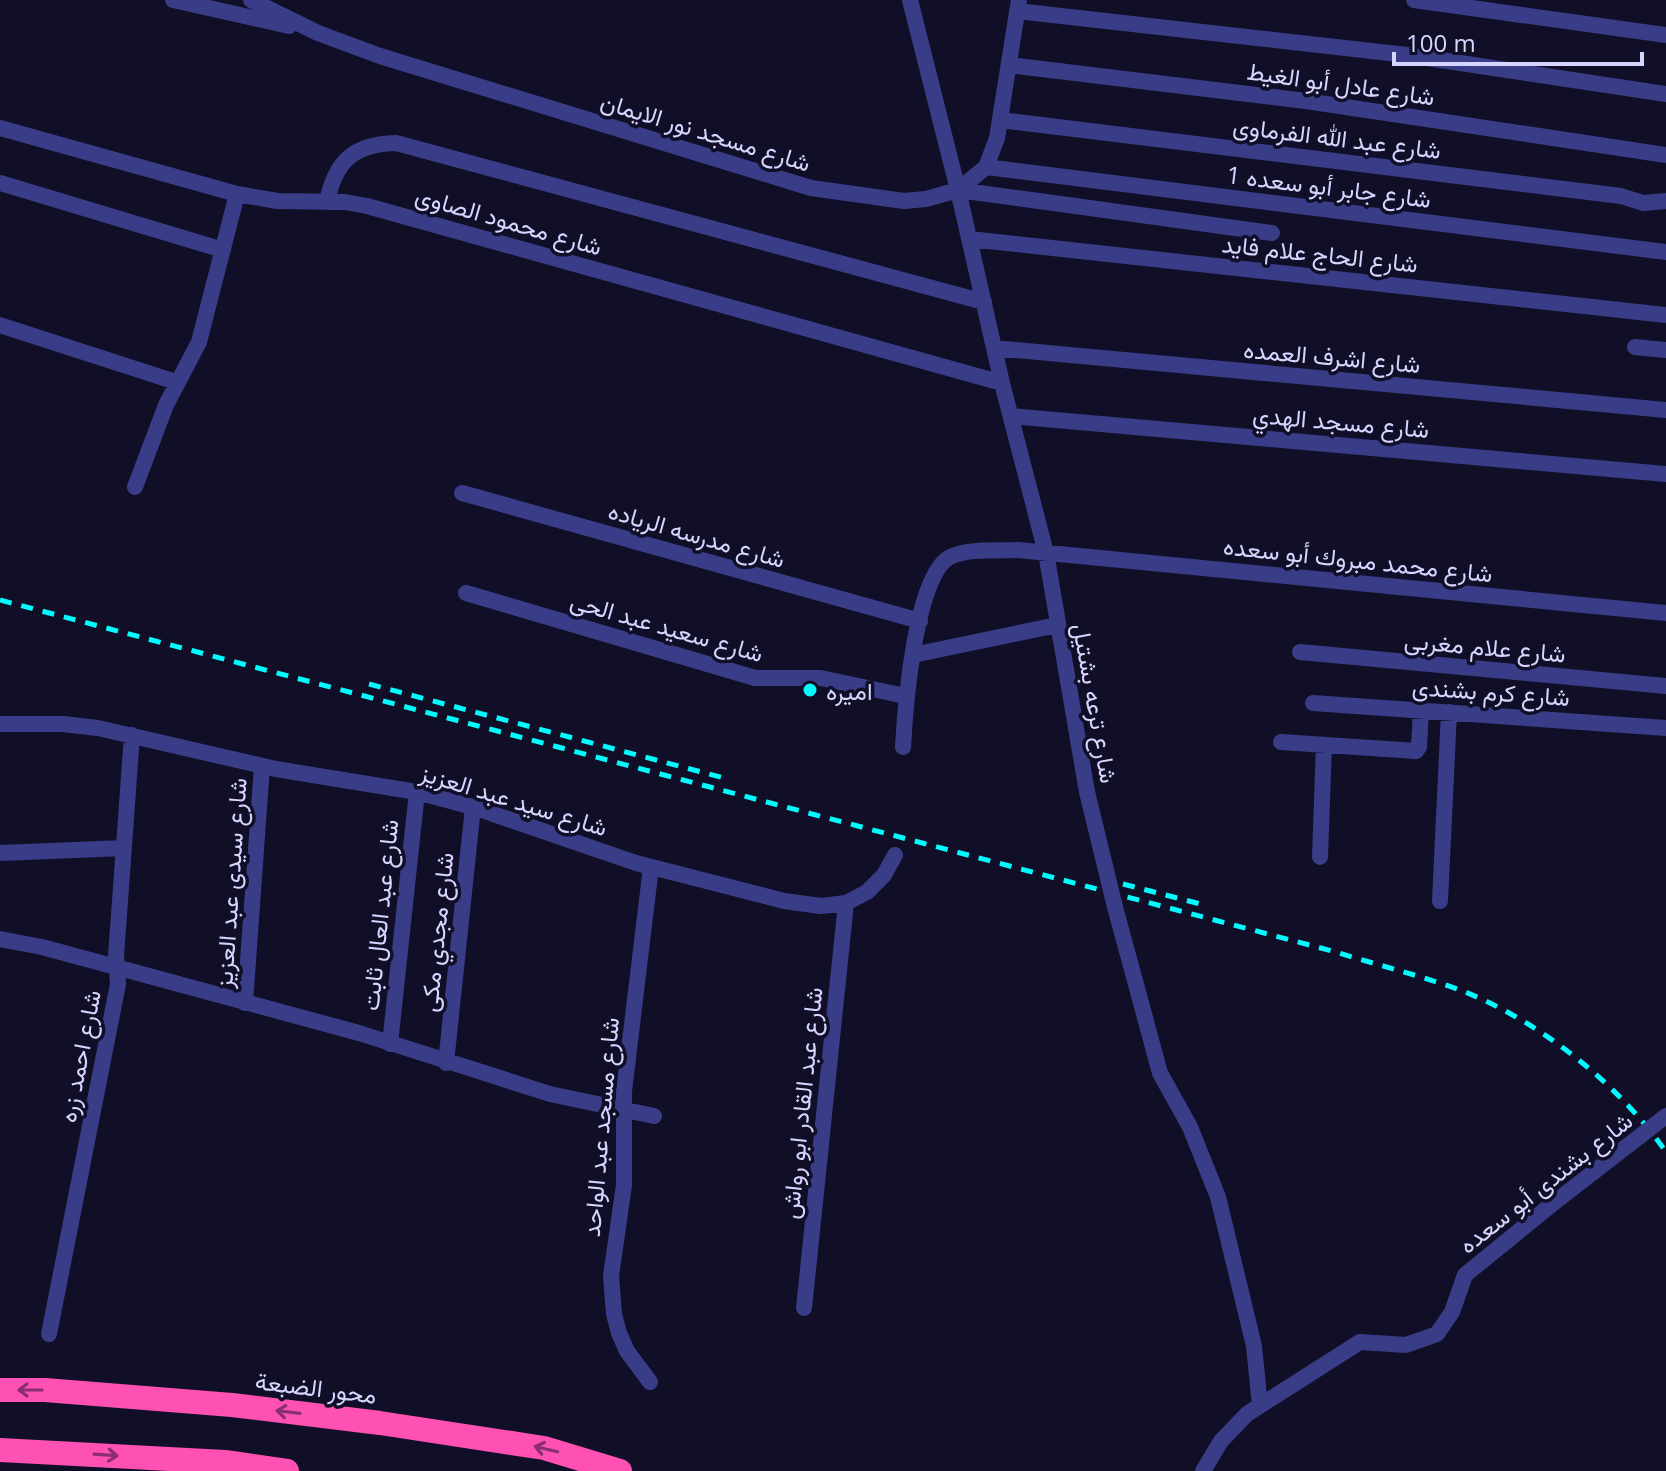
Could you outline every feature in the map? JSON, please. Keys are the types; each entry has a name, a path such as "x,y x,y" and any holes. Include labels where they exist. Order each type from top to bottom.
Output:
{"highway":[{"name":"محور الضبعة","path":"0,1390 45,1390 232,1405 380,1423 544,1448 620,1471"},
{"path":"0,1450 225,1462 287,1471"}],"street":[{"path":"173,0 318,33"},
{"name":"شارع مسجد نور الايمان","path":"251,0 318,33 380,56 811,188 904,201 926,199 958,190 986,167"},
{"name":"شارع ترعه بشتيل","path":"910,0 1046,553 1087,792 1115,907 1160,1073 1190,1127 1218,1197 1254,1346 1260,1406"},
{"path":"1414,0 1666,35"},
{"path":"986,167 1001,120 1018,6 1407,55 1666,94"},
{"name":"شارع عادل أبو الغيط","path":"1009,65 1306,101 1666,155"},
{"name":"شارع عبد الله الفرماوى","path":"1001,120 1621,196 1643,203 1666,201"},
{"name":"شارع محمود الصاوى","path":"0,128 237,194 277,201 345,202 367,206 1002,383"},
{"path":"327,202 331,182 341,164 357,151 376,143 396,143 984,302"},
{"name":"شارع جابر أبو سعده 1","path":"986,167 1666,252"},
{"path":"0,183 223,250"},
{"path":"958,190 1272,233"},
{"path":"135,487 176,382 199,342 237,194"},
{"name":"شارع الحاج علام فايد","path":"970,239 1666,315"},
{"path":"0,325 176,382"},
{"path":"1635,347 1666,350"},
{"name":"شارع اشرف العمده","path":"994,348 1666,410"},
{"name":"شارع مسجد الهدي","path":"1011,416 1666,474"},
{"name":"شارع مدرسه الرياده","path":"462,493 920,621"},
{"path":"903,747 905,696 920,621 933,574 941,563 953,555 1018,550 1046,553"},
{"name":"شارع محمد مبروك أبو سعده","path":"1046,553 1666,613"},
{"name":"شارع سعيد عبد الحى","path":"466,593 755,678 821,678 905,696"},
{"path":"913,655 1057,625"},
{"name":"شارع علام مغربى","path":"1300,652 1666,686"},
{"name":"شارع كرم بشندى","path":"1313,703 1666,728"},
{"path":"1281,742 1416,751 1419,747 1421,710"},
{"path":"1440,901 1449,712"},
{"name":"شارع سيد عبد العزيز","path":"0,724 63,724 132,735 262,766 417,792 473,807 651,867 784,901 821,906 846,903"},
{"name":"شارع احمد زره","path":"49,1334 118,984 116,956 132,735"},
{"path":"1320,857 1324,745"},
{"name":"شارع سيدى عبد العزيز","path":"245,1003 262,766"},
{"name":"شارع عبد العال ثابت","path":"390,1044 417,792"},
{"name":"شارع مجدي مكى","path":"446,1063 473,807"},
{"path":"0,853 124,848"},
{"path":"846,903 867,892 884,875 895,855"},
{"name":"شارع مسجد عبد الواحد","path":"650,1382 627,1351 614,1314 611,1276 624,1185 624,1111 651,867"},
{"name":"شارع عبد القادر ابو رواش","path":"804,1308 846,903"},
{"path":"0,939 50,949 245,1003 550,1094 654,1116"},
{"name":"شارع بشندى أبو سعده","path":"1203,1471 1233,1426 1360,1342 1406,1345 1437,1334 1452,1312 1465,1275 1666,1116"}],"railway":[{"path":"0,600 1336,952 1445,985 1518,1018 1574,1056 1625,1102 1666,1152"},
{"path":"369,684 724,778"},
{"path":"1123,884 1208,906"}],"place":[{"name":"اميره","path":"810,690"}]}
